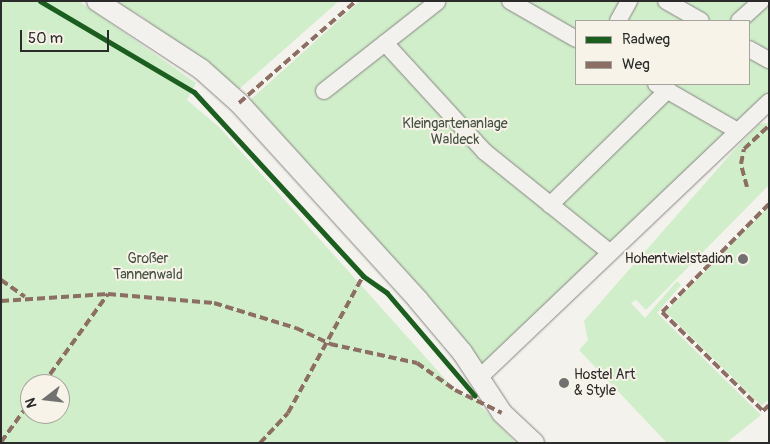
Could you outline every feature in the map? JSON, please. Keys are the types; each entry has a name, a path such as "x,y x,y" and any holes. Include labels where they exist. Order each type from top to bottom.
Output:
{"main road":[{"path":"97,1 201,68 239,103 418,300 480,377 502,413 534,443"}],"lane":[{"path":"510,1 575,39"},
{"path":"619,20 629,1"},
{"path":"666,1 699,20"},
{"path":"740,20 761,1"},
{"path":"324,91 437,2"},
{"path":"385,43 485,152 608,251"},
{"path":"750,50 769,60"},
{"path":"550,204 662,87 736,130"},
{"path":"480,377 608,251 736,130 769,102"}],"green space":[{"name":"Großer Tannenwald","path":"1,1 79,1 196,83 187,100 219,127 455,390 475,400 516,443 1,443"},
{"path":"113,1 339,1 237,91 141,16"},
{"name":"Kleingartenanlage Waldeck","path":"360,1 769,1 769,102 483,365 250,100"},
{"path":"769,123 769,185 646,310 636,300 631,303 645,318 677,281 681,285 657,313 761,415 726,443 667,443 579,350 588,340 584,321 735,149 759,124"},
{"name":"Hohentwielstadion","path":"769,206 769,399 762,406 666,312"}],"marked path":[{"path":"239,103 356,1"},
{"path":"747,187 741,164 744,149 769,126"},
{"path":"769,204 662,312 763,411 769,405"},
{"path":"260,443 288,413 363,276"},
{"path":"1,280 25,297"},
{"path":"1,301 108,294 214,303 296,328 330,344 417,363 455,390 502,413"},
{"path":"50,374 108,294"},
{"path":"1,442 20,416"}],"cycle path":[{"path":"40,1 194,92 363,276 387,293 475,396"}],"place":[{"name":"Hohentwielstadion","path":"743,259"},
{"name":"Hostel Art & Style","path":"564,383"}]}
